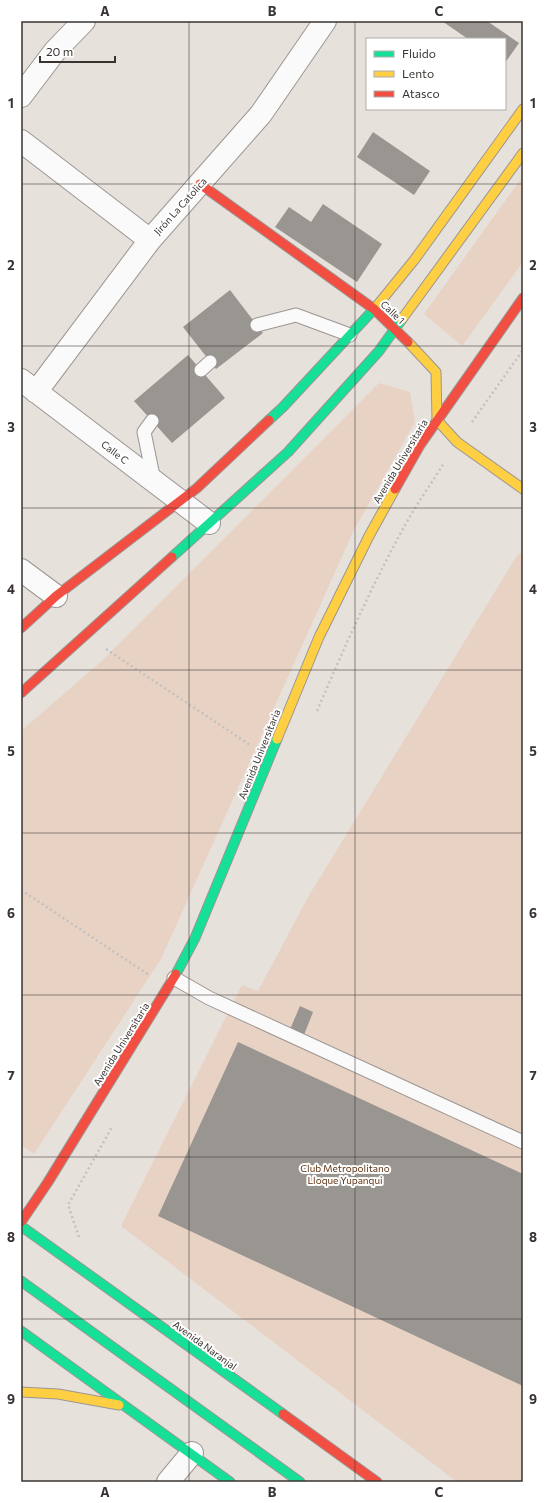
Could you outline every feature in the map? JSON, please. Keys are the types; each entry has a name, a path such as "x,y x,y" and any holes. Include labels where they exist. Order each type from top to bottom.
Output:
{"main road":[{"path":"21,628 56,596 197,488 283,407 374,309 415,259 523,108"},
{"path":"21,693 288,452 379,351 523,153"},
{"name":"Calle 1","path":"200,184 374,309 395,328 436,372 437,420"},
{"name":"Avenida Universitaria","path":"21,1222 48,1182 171,983 195,938 319,637 369,536 420,445 523,298"},
{"path":"437,420 457,442 520,486 523,476"},
{"name":"Avenida Naranjal","path":"21,1226 377,1482"},
{"path":"21,1281 300,1482"},
{"path":"21,1331 230,1482"},
{"path":"21,1392 73,1396 127,1407"}],"street":[{"path":"21,96 55,51 84,21"},
{"name":"Jirón La Catolica","path":"29,386 150,240 261,114 325,21"},
{"path":"21,141 150,240"},
{"name":"Calle C","path":"29,386 209,523"},
{"path":"21,570 56,596"},
{"path":"168,1482 192,1454"}],"lane":[{"path":"257,325 296,315 350,335"},
{"path":"152,421 144,432 154,481"},
{"path":"171,983 209,998 523,1142"}],"path":[{"path":"86,635 269,758"},
{"path":"21,890 171,983"}],"green space":[{"path":"523,176 523,262 462,346 424,314"},
{"path":"379,383 410,392 415,422 354,530 161,959 34,1154 21,1145 21,731 104,659"},
{"name":"Club Metropolitano Lloque Yupanqui","path":"523,553 523,1482 457,1482 121,1226 242,985 258,991 308,897 518,554"}],"building":[{"path":"442,21 487,21 519,43 506,62 506,38 467,38"},
{"path":"373,132 430,171 414,195 357,157"},
{"path":"323,204 382,244 357,282 275,227 289,207 311,222"},
{"path":"230,290 263,333 216,369 183,327"},
{"path":"188,355 225,398 172,443 134,401"},
{"path":"300,1006 313,1012 302,1040 288,1034"},
{"path":"238,1042 523,1174 523,1386 158,1216"}],"traffic: fast":[{"path":"269,420 283,407 376,307"},
{"path":"172,557 288,452 379,351 402,319"},
{"path":"176,974 195,938 277,739"},
{"path":"21,1226 283,1414"},
{"path":"21,1281 300,1482"},
{"path":"21,1331 230,1482"}],"traffic: slow":[{"path":"376,307 415,259 523,109"},
{"path":"402,319 523,153"},
{"path":"408,342 436,372 437,420 457,442 523,489"},
{"path":"277,739 319,637 369,536 395,489"},
{"path":"21,1392 58,1394 119,1405"}],"traffic: jam":[{"path":"200,184 374,309 408,342"},
{"path":"395,489 420,445 523,298"},
{"path":"21,628 56,596 197,488 269,420"},
{"path":"21,693 172,557"},
{"path":"21,1222 48,1182 176,974"},
{"path":"283,1414 377,1482"}]}
